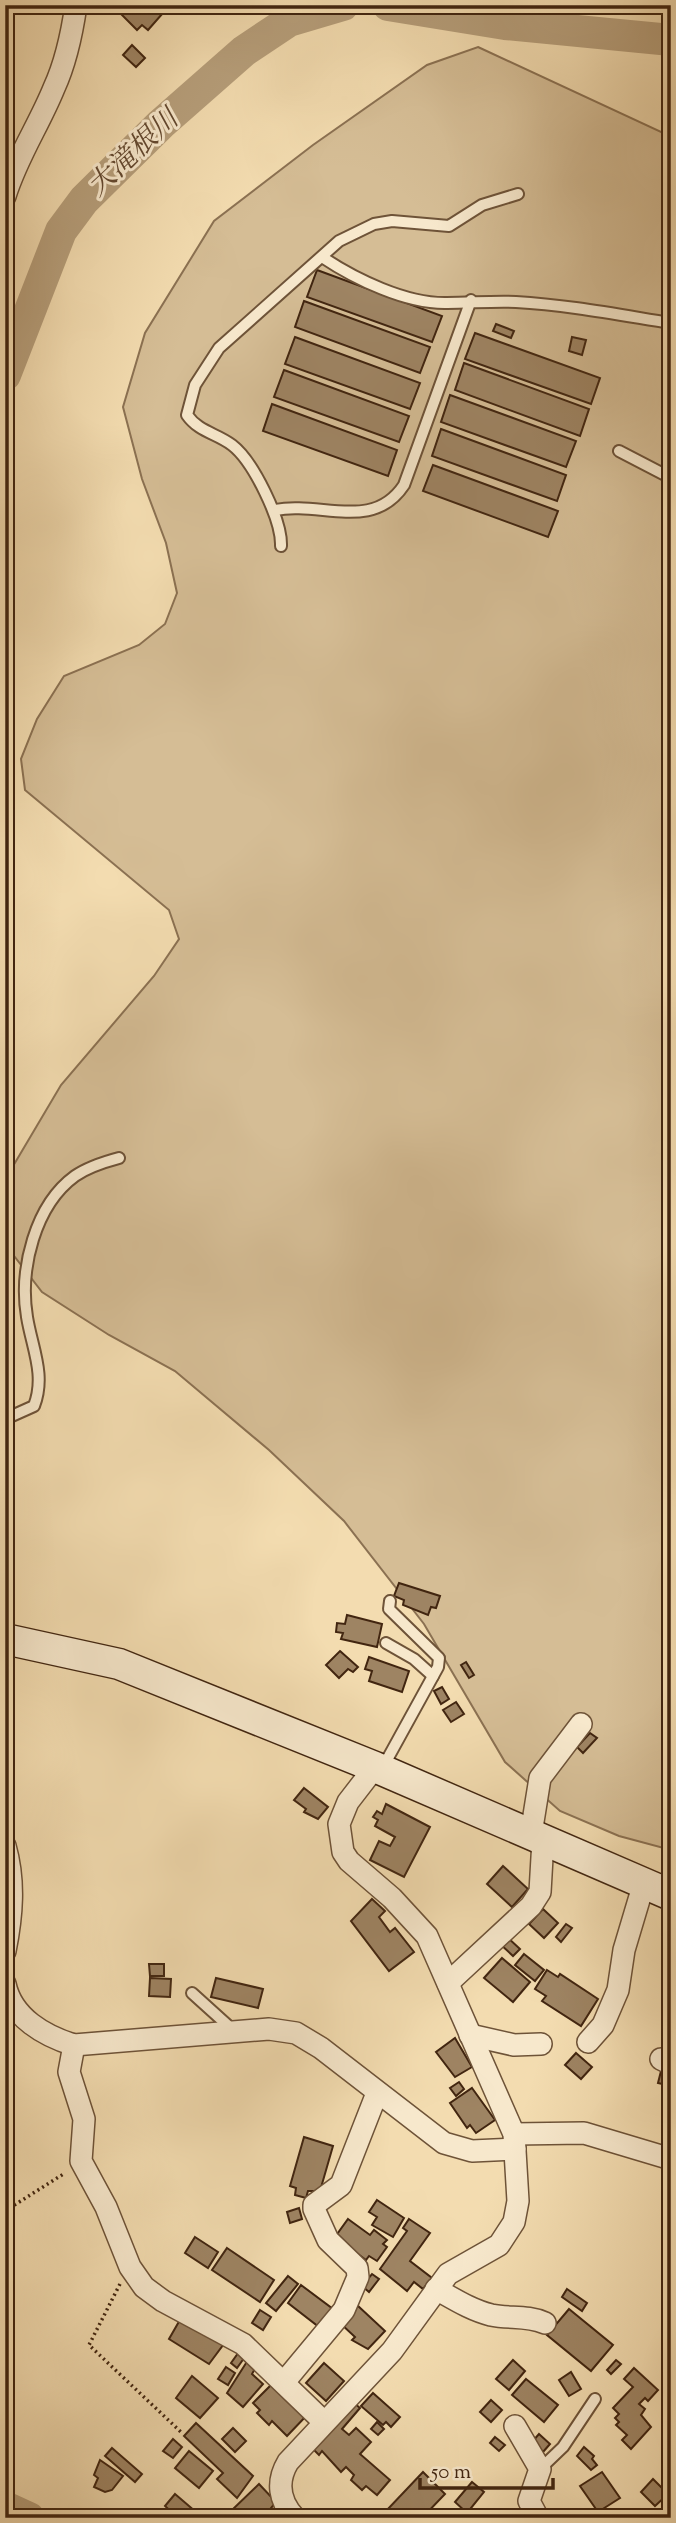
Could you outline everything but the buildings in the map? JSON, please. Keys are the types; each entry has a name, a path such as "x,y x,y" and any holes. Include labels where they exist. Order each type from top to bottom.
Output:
{"street":[{"path":"5,196 18,158 54,89 64,61 76,5"},
{"path":"5,1639 120,1664 378,1768 657,1889 624,1950 618,1990 603,2025 588,2042"},
{"path":"448,1983 531,1906 540,1892 537,1837 540,1778 581,1724"},
{"path":"286,2514 281,2495 281,2473 324,2422 392,2351 448,2274 499,2245 508,2234 518,2202 514,2141 427,1936 392,1898 349,1861 343,1852 339,1824 348,1802 378,1768"},
{"path":"5,1846 11,1871 12,1893 5,1951"},
{"path":"5,1984 16,2007 34,2027 53,2039 74,2045 269,2029 296,2033 321,2048 419,2127 456,2148 472,2151 514,2141 584,2133 671,2159"},
{"path":"470,2035 514,2045 541,2044"},
{"path":"74,2045 69,2072 84,2119 81,2161 106,2207 130,2267 144,2287 243,2344 285,2381 324,2422"},
{"path":"285,2381 344,2310 358,2277 357,2268 328,2240 314,2209 341,2185 377,2093"},
{"path":"436,2289 464,2305 494,2316 531,2316 545,2323"},
{"path":"515,2426 540,2469 529,2501 538,2518"}],"lane":[{"path":"281,546 282,532 275,510 240,453 215,435 204,432 187,415 195,385 219,348 339,241 374,224 408,220 449,226 482,205 518,194"},
{"path":"322,257 397,293 446,303 471,300 518,302 671,323"},
{"path":"275,510 314,508 364,513 395,499 404,485 471,300"},
{"path":"619,451 671,478"},
{"path":"5,1419 34,1405 39,1393 40,1372 25,1298 31,1245 42,1218 55,1194 76,1175 119,1157"},
{"path":"378,1768 433,1676 439,1658 390,1609 390,1601"},
{"path":"386,1643 414,1659 433,1676"},
{"path":"192,1993 234,2031"},
{"path":"540,2469 563,2447 594,2399"}],"path":[{"path":"5,2211 29,2198 81,2161"},
{"path":"130,2267 89,2345 182,2433"}],"shaded area":[{"path":"478,47 661,132 671,130 671,1850 619,1836 560,1811 505,1762 424,1624 344,1521 269,1450 175,1371 109,1335 42,1292 11,1252 6,1178 61,1085 154,976 179,939 169,910 25,790 21,759 37,719 64,676 139,645 165,624 177,593 166,543 142,479 123,407 145,333 214,221 313,145 427,65"}],"waterway":[{"name":"大滝根川","path":"5,375 61,231 84,200 161,124 244,51 289,21 343,5"},
{"name":"大滝根川","path":"388,5 505,24 671,40"},
{"name":"大滝根川","path":"5,2507 29,2518"}]}
